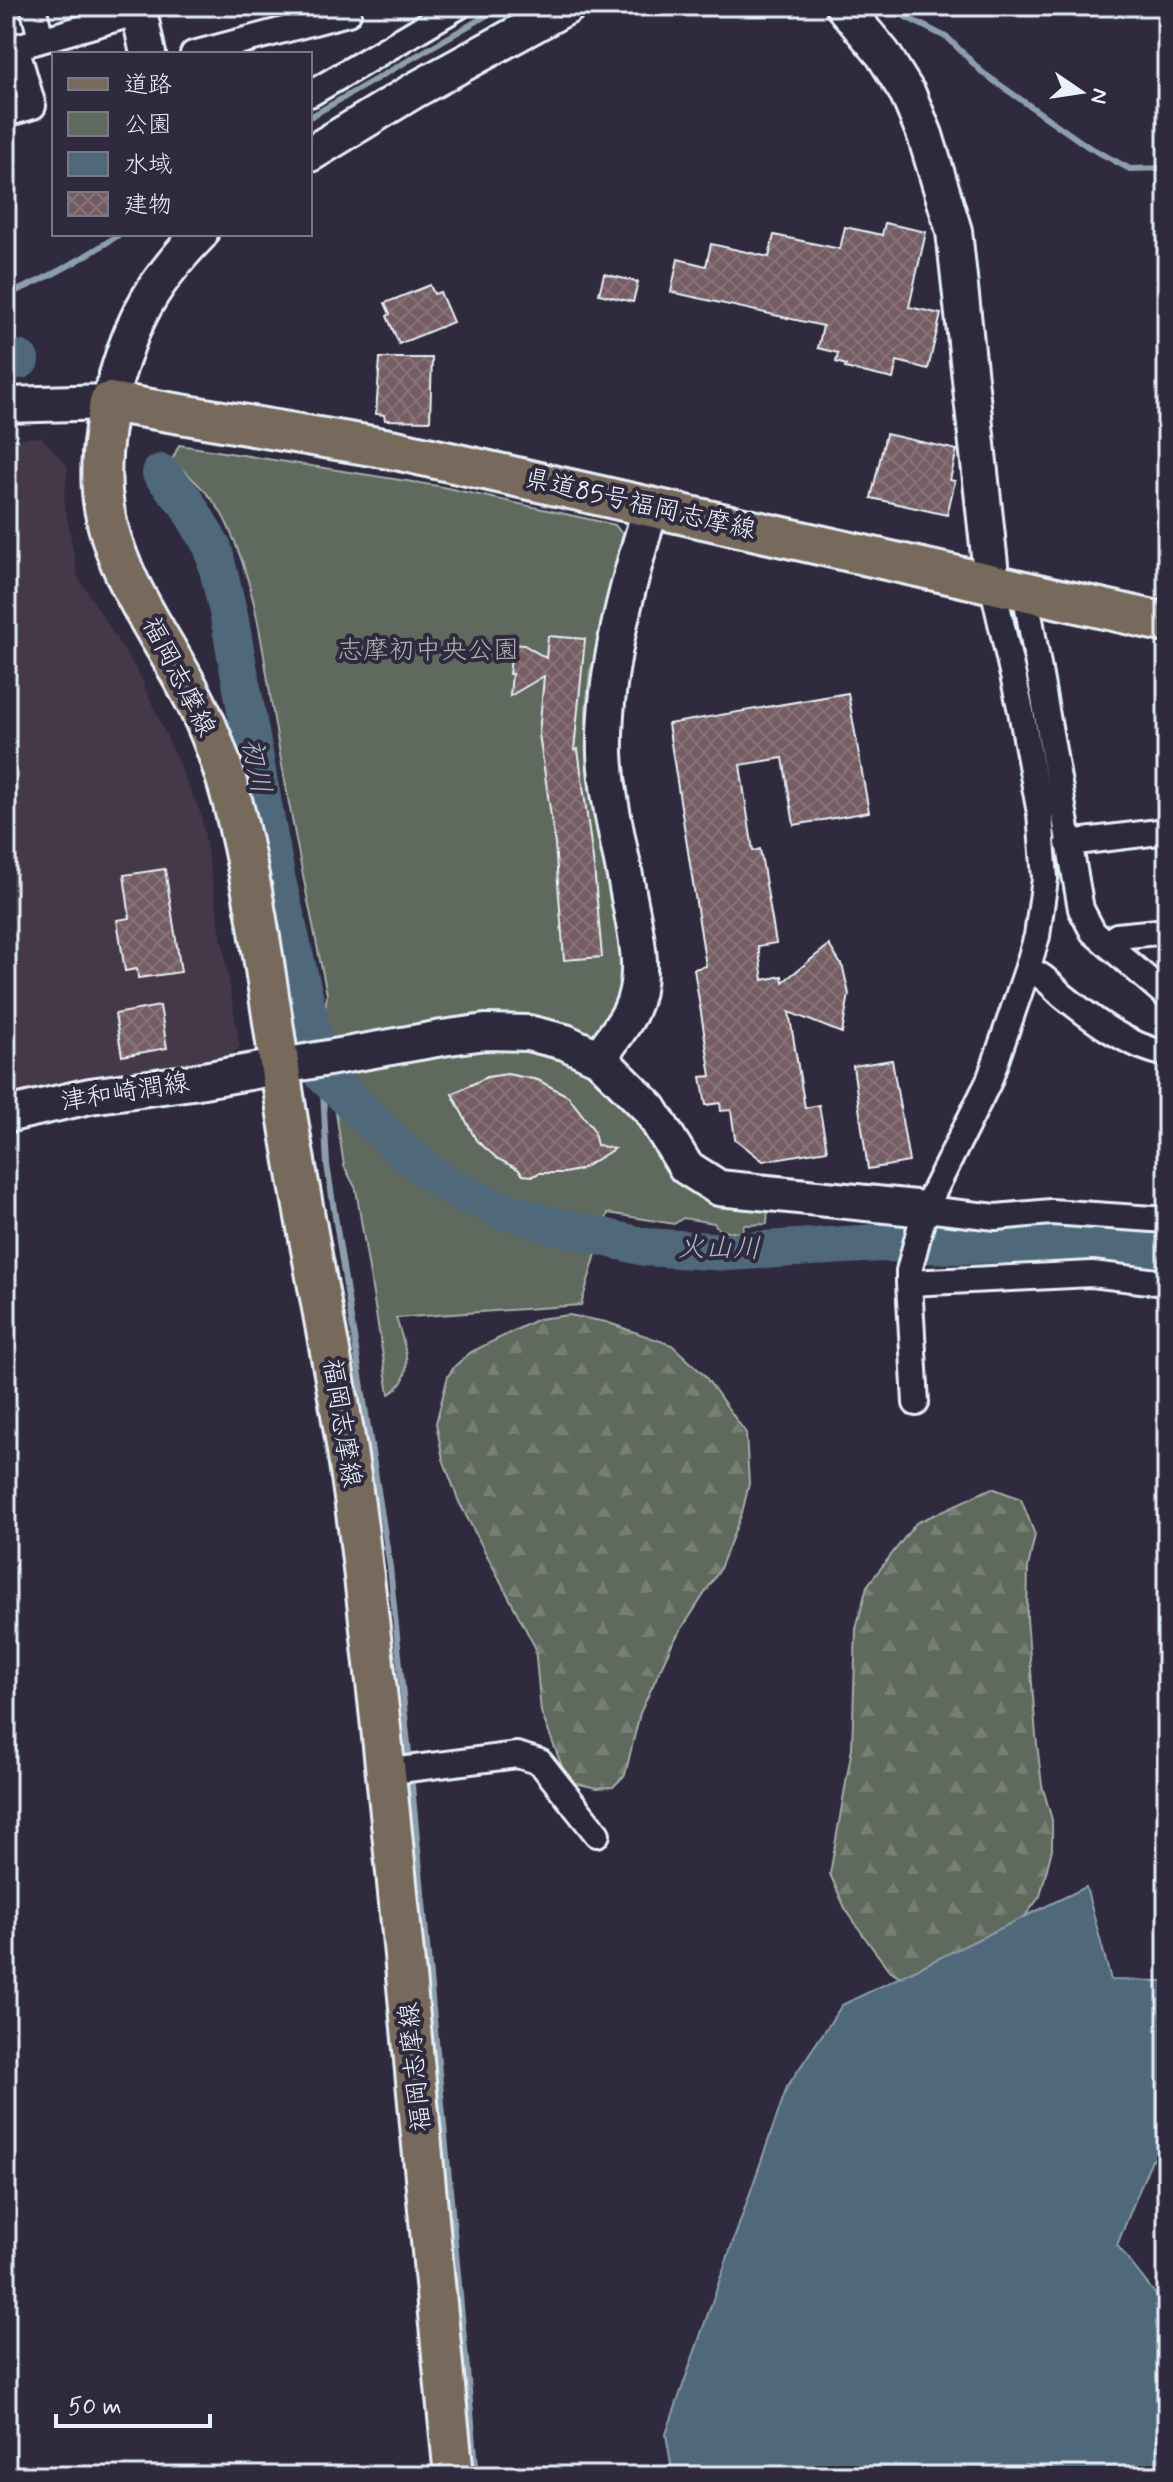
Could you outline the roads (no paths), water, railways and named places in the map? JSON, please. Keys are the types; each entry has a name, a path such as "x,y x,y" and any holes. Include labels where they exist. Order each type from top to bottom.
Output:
{"main road":[{"name":"県道85号福岡志摩線","path":"109,402 396,450 1167,623"},
{"name":"福岡志摩線","path":"109,402 101,454 104,507 118,558 137,599 199,710 223,769 237,821 262,1069 328,1337 360,1540 390,1772 454,2476"}],"street":[{"path":"33,6 41,39"},
{"path":"312,93 459,6"},
{"path":"312,153 415,90 568,6"},
{"path":"843,6 883,54 908,94 925,135 954,231 992,583 1040,813 1045,879 1037,936 989,1081 924,1214 909,1277 916,1403"},
{"path":"6,114 33,106 11,48 138,9 148,52"},
{"path":"201,52 348,13"},
{"path":"6,405 109,402 125,346 146,299 175,259 198,236"},
{"path":"651,507 639,546 615,656 605,754 640,956 639,983 630,1012 599,1058 650,1109 686,1167 719,1188 924,1214 996,1217 1051,1212 1167,1220"},
{"path":"1033,593 1028,608 1081,909 1093,932 1167,996"},
{"path":"1068,843 1167,831"},
{"path":"1106,943 1117,936 1167,931"},
{"path":"1027,970 1040,973 1061,994 1100,1024 1132,1043 1167,1054"},
{"name":"津和崎潤線","path":"6,1115 90,1096 192,1082 442,1038 499,1032 565,1042 599,1058"},
{"path":"909,1277 1092,1274 1167,1285"},
{"path":"390,1772 517,1755 540,1762 597,1834"}],"water":[{"path":"1086,1887 1111,1980 1167,1981 1167,2149 1151,2161 1117,2245 1167,2309 1167,2476 673,2476 666,2434 787,2087 842,2005"}],"waterway":[{"path":"312,116 503,6"},
{"path":"884,6 948,38 983,73 1087,146 1130,169 1167,168"},
{"path":"6,295 36,283 117,236"},
{"name":"初川","path":"6,357 20,360"},
{"name":"火山川","path":"161,473 186,502 213,548 229,616 276,876 322,1073 406,1154 448,1186 494,1207 548,1224 645,1247 728,1252 880,1243 1107,1243 1167,1256"},
{"path":"322,1073 327,1165 390,1567 410,1764"},
{"path":"411,1775 477,2476"}],"park label":[{"name":"志摩初中央公園","path":"428,651"}]}
